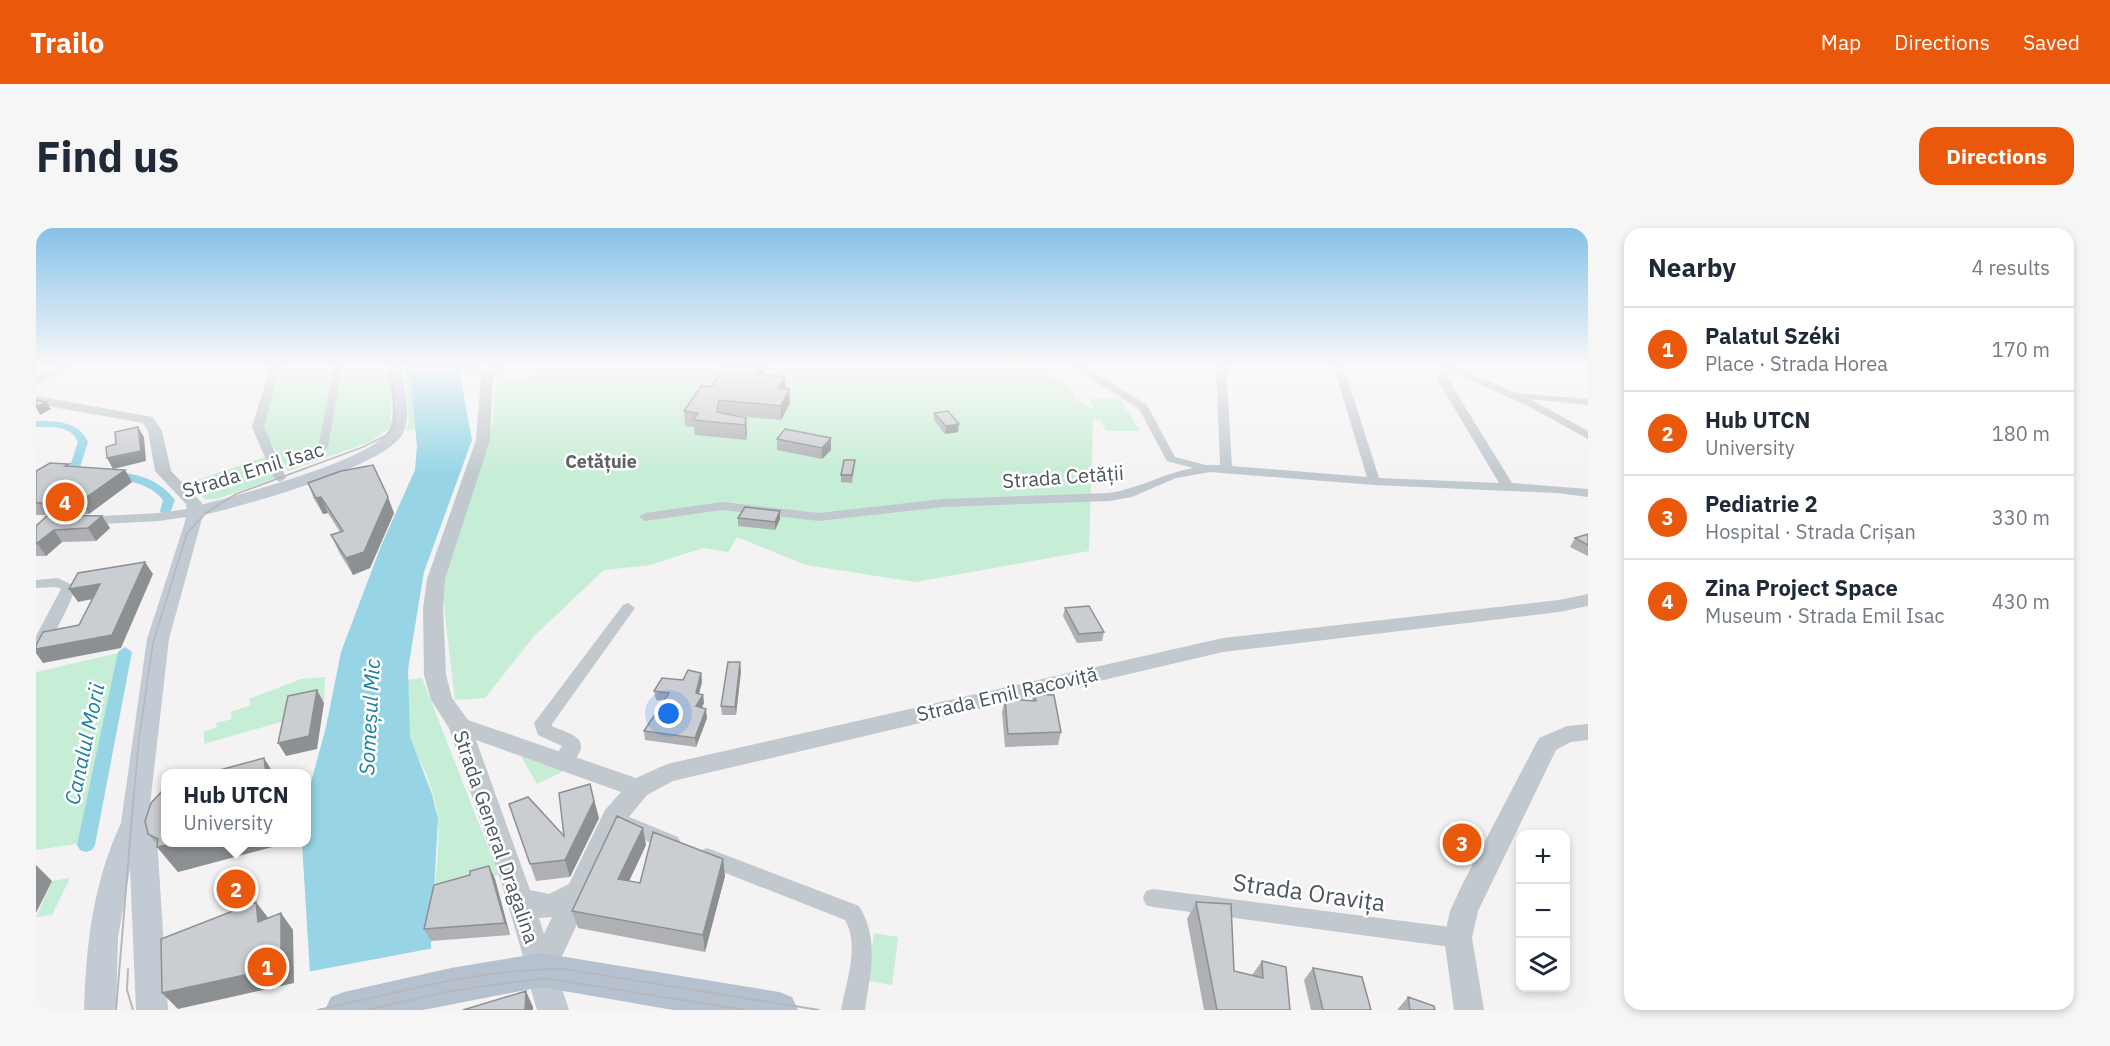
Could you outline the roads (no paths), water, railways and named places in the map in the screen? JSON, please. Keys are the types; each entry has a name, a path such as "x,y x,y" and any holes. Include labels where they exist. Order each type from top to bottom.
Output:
{"main road":[{"name":"Strada Emil Isac","path":"194,512 224,505 352,461 387,443 397,429 396,401"},
{"path":"100,1010 106,907 123,845 134,823 158,639 193,525 194,512"},
{"path":"134,823 143,838 152,1010"},
{"path":"541,970 552,1010"},
{"path":"344,1010 451,986 541,970 779,1010"}],"street":[{"path":"44,401 148,420 157,438 164,473 194,503 194,512"},
{"path":"265,401 258,426 280,478"},
{"path":"323,448 331,401"},
{"name":"Strada General Dragalina","path":"485,401 483,440 439,565 434,592 435,675 442,700 460,726 519,898 541,970"},
{"path":"1136,401 1143,407 1177,474"},
{"path":"1223,401 1226,471"},
{"path":"1349,401 1374,481"},
{"path":"1456,401 1508,488"},
{"path":"1524,401 1588,436"},
{"path":"1171,459 1210,468"},
{"name":"Strada Cetății","path":"645,517 722,506 819,517 943,503 1109,497 1128,494 1177,474 1210,468 1374,481 1588,493"},
{"name":"Strada Emil Isac","path":"73,521 143,518 194,512"},
{"path":"36,584 58,582 69,587 63,603 36,649"},
{"name":"Strada Emil Racoviță","path":"541,970 614,816 638,788 667,773 706,762 1223,645 1559,606 1588,600"},
{"path":"562,760 570,752 571,743 544,730 543,723 628,608"},
{"path":"460,726 638,788"},
{"path":"1469,1010 1458,938 1474,886 1542,750 1558,736 1588,732"},
{"path":"614,816 643,833 852,913 858,920 863,936 853,1010"},
{"path":"519,898 529,905 549,907 578,892"},
{"name":"Strada Oravița","path":"1153,898 1458,938"}],"water":[{"name":"Someșul Mic","path":"413,401 465,401 472,440 424,572 408,668 410,737 432,794 438,819 431,943 434,1010 310,974 302,847 311,847 311,782 326,727 341,652 381,546 415,470 417,446"}],"waterway":[{"name":"Canalul Morii","path":"36,424 64,426 76,431 83,442 74,469 89,474"},
{"name":"Canalul Morii","path":"112,475 136,478 151,484 169,500 166,511"},
{"name":"Canalul Morii","path":"86,845 125,652"}],"tram line":[{"path":"134,794 139,739 153,643 187,533 206,513 236,494 363,447 387,435 395,425 394,401"},
{"path":"116,1010 134,792"},
{"path":"128,969 127,990 133,1010"},
{"path":"318,1010 471,977 564,969 819,1010"},
{"path":"366,1010 451,991 544,978 745,1010"}],"place":[{"name":"Zina Project Space","path":"65,502"},
{"name":"Pediatrie 2","path":"1462,843"},
{"name":"Hub UTCN","path":"236,889"},
{"name":"Palatul Széki","path":"267,967"}],"district":[{"name":"Cetățuie","path":"601,462"}]}
